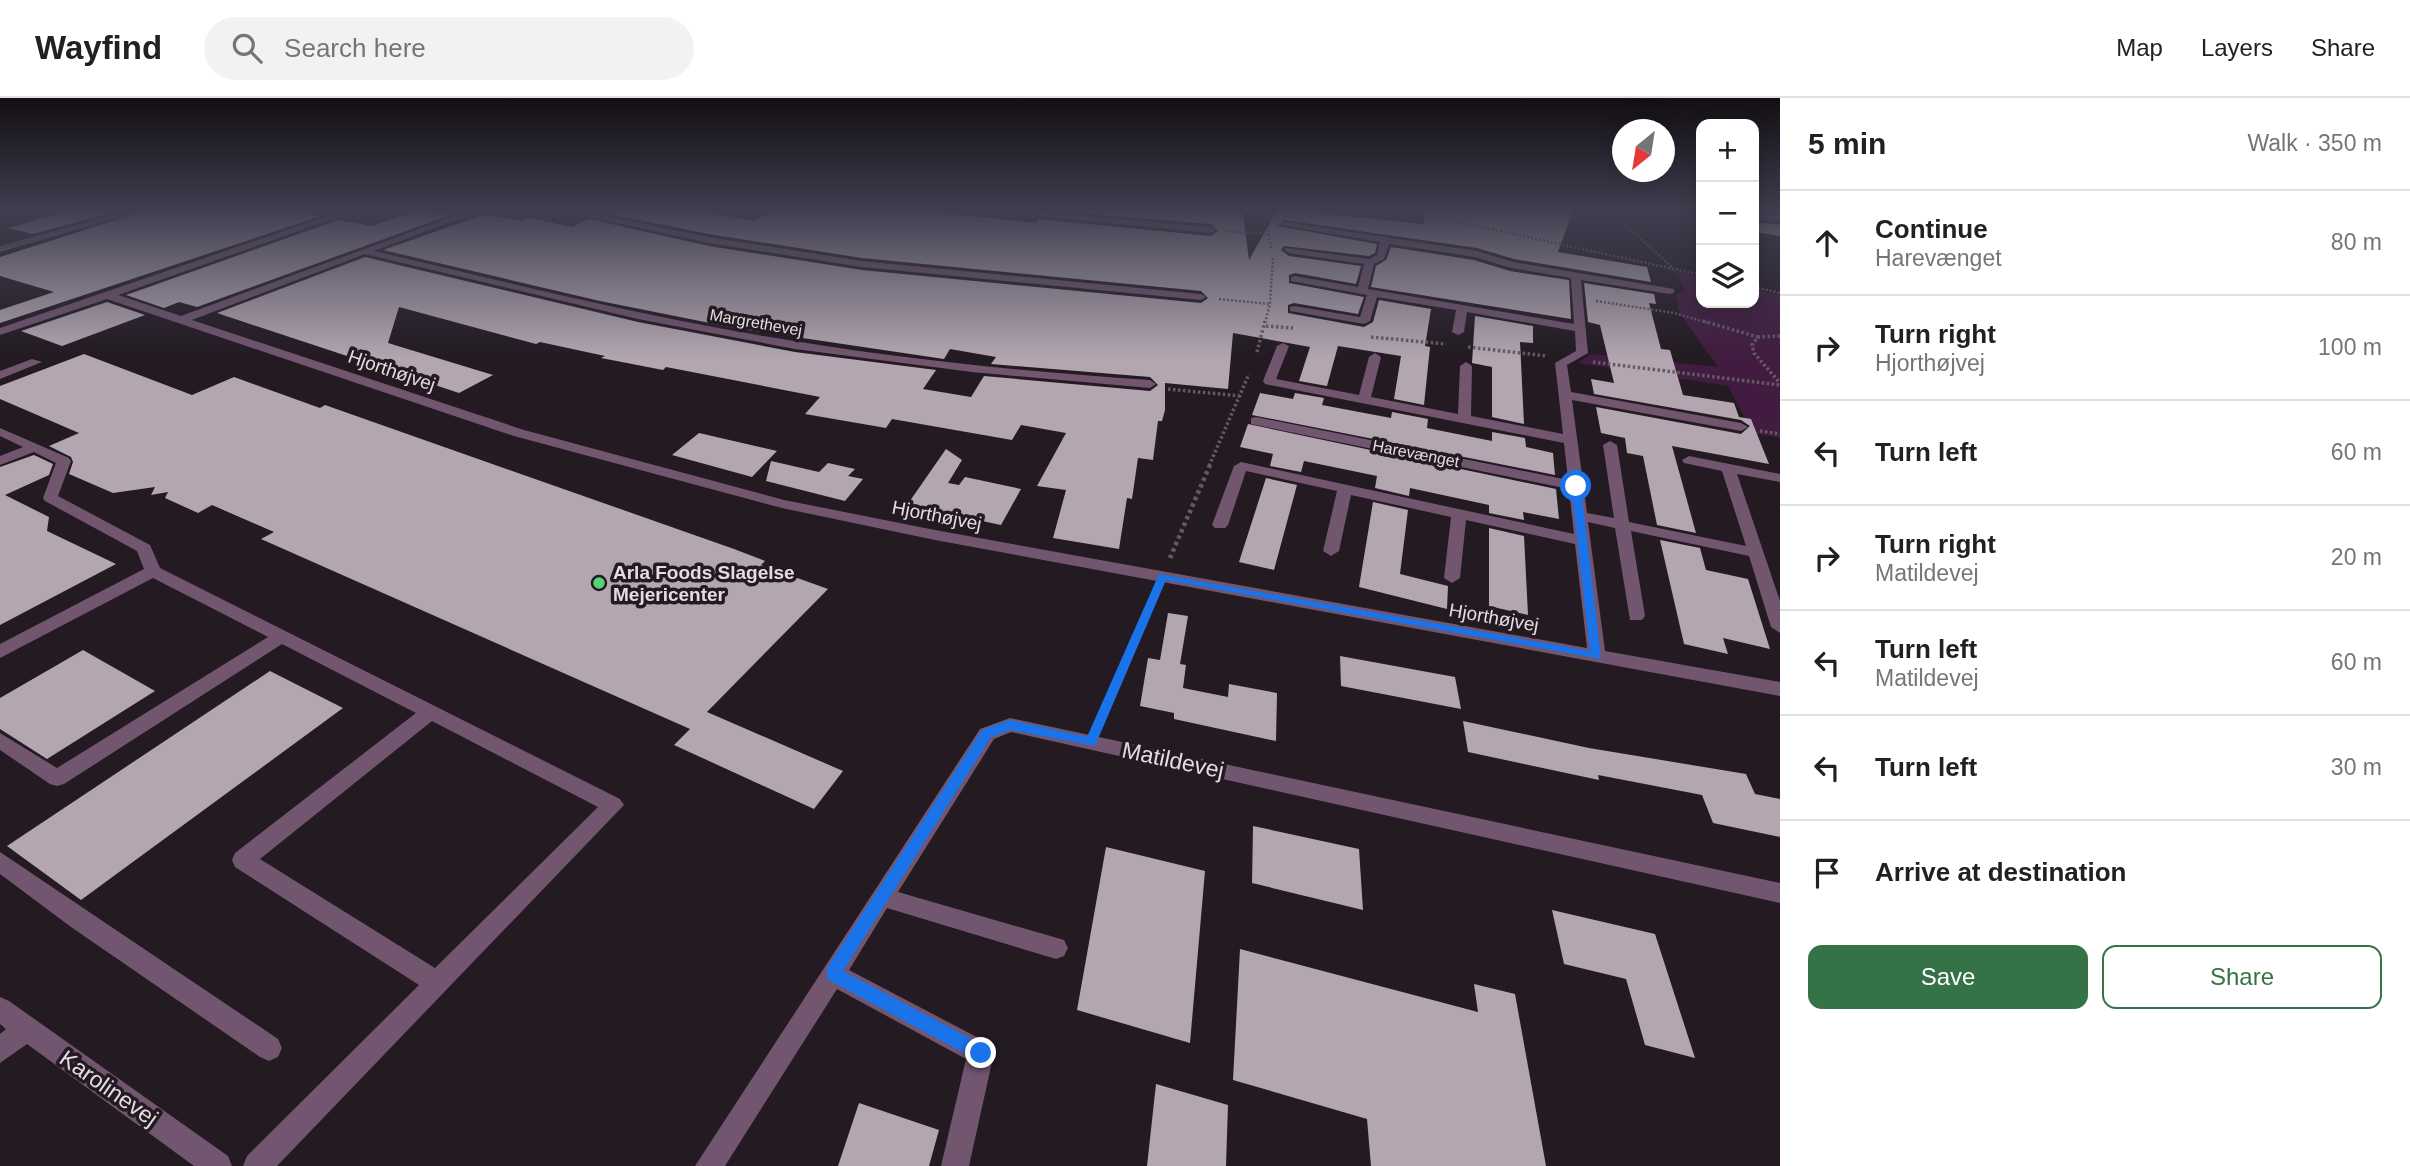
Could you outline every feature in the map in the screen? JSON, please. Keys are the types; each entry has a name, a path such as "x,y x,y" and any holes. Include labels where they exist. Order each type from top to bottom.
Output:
{"street":[{"path":"0,332 212,259"},
{"path":"181,320 342,259"},
{"name":"Margrethevej","path":"395,259 562,300 803,346 936,364 1150,384"},
{"path":"830,259 1201,297"},
{"path":"1349,259 1370,262 1377,259"},
{"path":"1492,259 1511,265 1670,291"},
{"path":"1294,309 1364,321 1370,262"},
{"path":"1576,275 1582,353 1561,363 1597,656"},
{"path":"1295,279 1581,329"},
{"name":"Hjorthøjvej","path":"107,295 519,433 646,469 807,509 1780,689"},
{"path":"1458,332 1462,310"},
{"path":"1283,346 1269,381 1571,440"},
{"path":"1364,400 1375,356"},
{"path":"0,375 36,362"},
{"path":"1464,419 1466,366"},
{"path":"1564,395 1741,427"},
{"name":"Harevænget","path":"1256,421 1576,486"},
{"path":"2,432 64,461 50,498 144,548 153,570 614,805 257,1166"},
{"path":"1610,445 1636,616"},
{"path":"0,461 34,447"},
{"path":"1689,460 1780,478"},
{"path":"1220,525 1241,466 1583,541"},
{"path":"1728,468 1780,627"},
{"path":"1331,551 1345,489"},
{"path":"1452,578 1459,514"},
{"path":"1580,516 1756,553"},
{"path":"0,652 153,570"},
{"path":"0,740 57,778 282,636"},
{"path":"430,712 243,860 437,983"},
{"name":"Matildevej","path":"709,1166 987,734 1010,725 1780,893"},
{"path":"0,861 79,920 270,1048"},
{"path":"882,897 1056,948"},
{"path":"833,974 981,1053 955,1166"},
{"name":"Karolinevej","path":"0,1009 218,1166"},
{"path":"0,1050 26,1029"}],"path":[{"path":"1255,358 1266,326 1273,259"},
{"path":"1627,259 1696,274"},
{"path":"1663,259 1674,269"},
{"path":"1759,288 1780,293"},
{"path":"1201,297 1270,303"},
{"path":"1578,299 1674,313 1758,337 1780,336"},
{"path":"1266,326 1305,330"},
{"path":"1371,337 1450,345"},
{"path":"1758,337 1752,345 1754,353 1780,384"},
{"path":"1463,346 1780,384"},
{"path":"1091,743 1251,368"},
{"path":"1150,384 1161,389 1240,396"}],"shaded area":[{"path":"1677,272 1696,276 1696,308 1759,308 1759,290 1780,295 1780,438 1753,433 1728,386 1578,363 1591,354 1718,367 1679,312 1676,295 1685,292"}],"building":[{"path":"0,259 192,259 0,323 0,310 54,292 0,276"},
{"path":"228,259 329,259 197,307 179,302 164,308 126,295"},
{"path":"360,259 373,259 638,322 795,352 936,370 923,389 971,397 984,376 1150,391 1158,385 1150,377 991,364 996,357 950,349 944,359 735,328 600,301 421,259 791,259 862,270 1201,303 1208,298 1201,291 871,259 1309,259 1361,266 1356,284 1295,273 1289,275 1289,283 1364,297 1358,314 1294,303 1288,305 1288,313 1364,327 1373,322 1379,300 1431,309 1425,346 1430,347 1424,405 1394,399 1401,356 1338,346 1327,386 1299,381 1310,347 1233,333 1228,389 1165,383 1165,410 1162,421 1158,421 1153,460 1138,458 1132,499 1127,498 1119,549 1053,538 1066,490 1037,486 1066,433 1021,425 1012,440 892,419 886,428 805,414 820,397 666,367 663,370 601,358 605,356 540,342 536,344 399,307 388,343 493,375 459,393 217,313"},
{"path":"1467,259 1510,271 1569,280 1571,319 1371,287 1376,266 1386,260"},
{"path":"1514,259 1599,259 1647,267 1651,282"},
{"path":"1584,283 1654,294 1656,304 1649,303 1661,349 1670,350 1683,395 1734,403 1739,417 1751,419 1769,464 1672,446 1696,533 1657,525 1643,456 1627,453 1625,438 1601,433 1596,407 1741,434 1750,426 1741,420 1594,394 1591,379 1614,383 1600,325 1588,322"},
{"path":"107,302 145,315 62,346 21,331"},
{"path":"1475,316 1533,326 1533,343 1520,342 1524,424 1492,417 1492,367 1472,363"},
{"name":"Arla Foods Slagelse Mejericenter","path":"84,354 192,395 234,377 320,408 325,405 734,549 765,561 761,565 828,589 707,712 843,771 814,809 674,745 690,729 261,539 274,532 212,505 198,513 165,498 168,492 151,495 155,487 113,493 69,474 73,462 71,457 49,446 79,433 0,399 0,386"},
{"path":"1260,393 1293,399 1295,393 1324,398 1322,405 1391,418 1392,412 1428,419 1427,428 1492,441 1492,432 1525,438 1526,447 1553,453 1555,475 1252,415"},
{"path":"1248,424 1556,489 1559,519 1523,512 1524,520 1489,513 1489,505 1410,488 1409,496 1375,488 1377,476 1304,461 1301,472 1270,466 1273,454 1240,447"},
{"path":"699,433 777,451 752,477 672,455"},
{"path":"946,449 962,460 948,483 959,485 965,477 1021,489 1001,525 930,510 928,513 905,508"},
{"path":"34,455 53,464 49,475 5,495 49,517 47,531 116,564 0,625 0,467"},
{"path":"771,461 819,472 828,463 855,469 848,476 863,479 845,501 766,481"},
{"path":"1266,478 1297,485 1274,570 1239,562"},
{"path":"1373,502 1408,510 1400,574 1448,586 1447,609 1359,587"},
{"path":"1489,528 1524,536 1528,615 1489,606"},
{"path":"1660,540 1700,548 1706,570 1748,579 1770,649 1723,638 1728,654 1684,644"},
{"path":"1168,613 1188,616 1180,664 1186,665 1183,688 1228,697 1229,684 1277,693 1276,741 1174,719 1174,713 1140,706 1148,658 1160,660"},
{"path":"83,650 155,691 47,759 0,729 0,698"},
{"path":"1340,656 1455,677 1461,709 1341,686"},
{"path":"270,671 343,708 81,900 7,846"},
{"path":"1463,721 1589,748 1746,774 1755,794 1780,799 1780,837 1713,823 1702,795 1598,775 1599,780 1468,752"},
{"path":"1253,826 1359,849 1363,910 1252,883"},
{"path":"1106,847 1205,871 1190,1043 1077,1010"},
{"path":"1552,910 1655,934 1695,1058 1645,1045 1626,979 1564,964"},
{"path":"1240,949 1478,1012 1474,984 1515,994 1546,1166 1371,1166 1367,1119 1233,1080"},
{"path":"1156,1084 1228,1105 1226,1166 1147,1166"},
{"path":"859,1103 939,1130 929,1166 838,1166"}],"place":[{"name":"Arla Foods Slagelse Mejericenter","path":"599,583"}],"route":[{"path":"981,1053 833,974 987,734 1010,725 1091,743 1162,576 1597,656 1576,486"}]}
